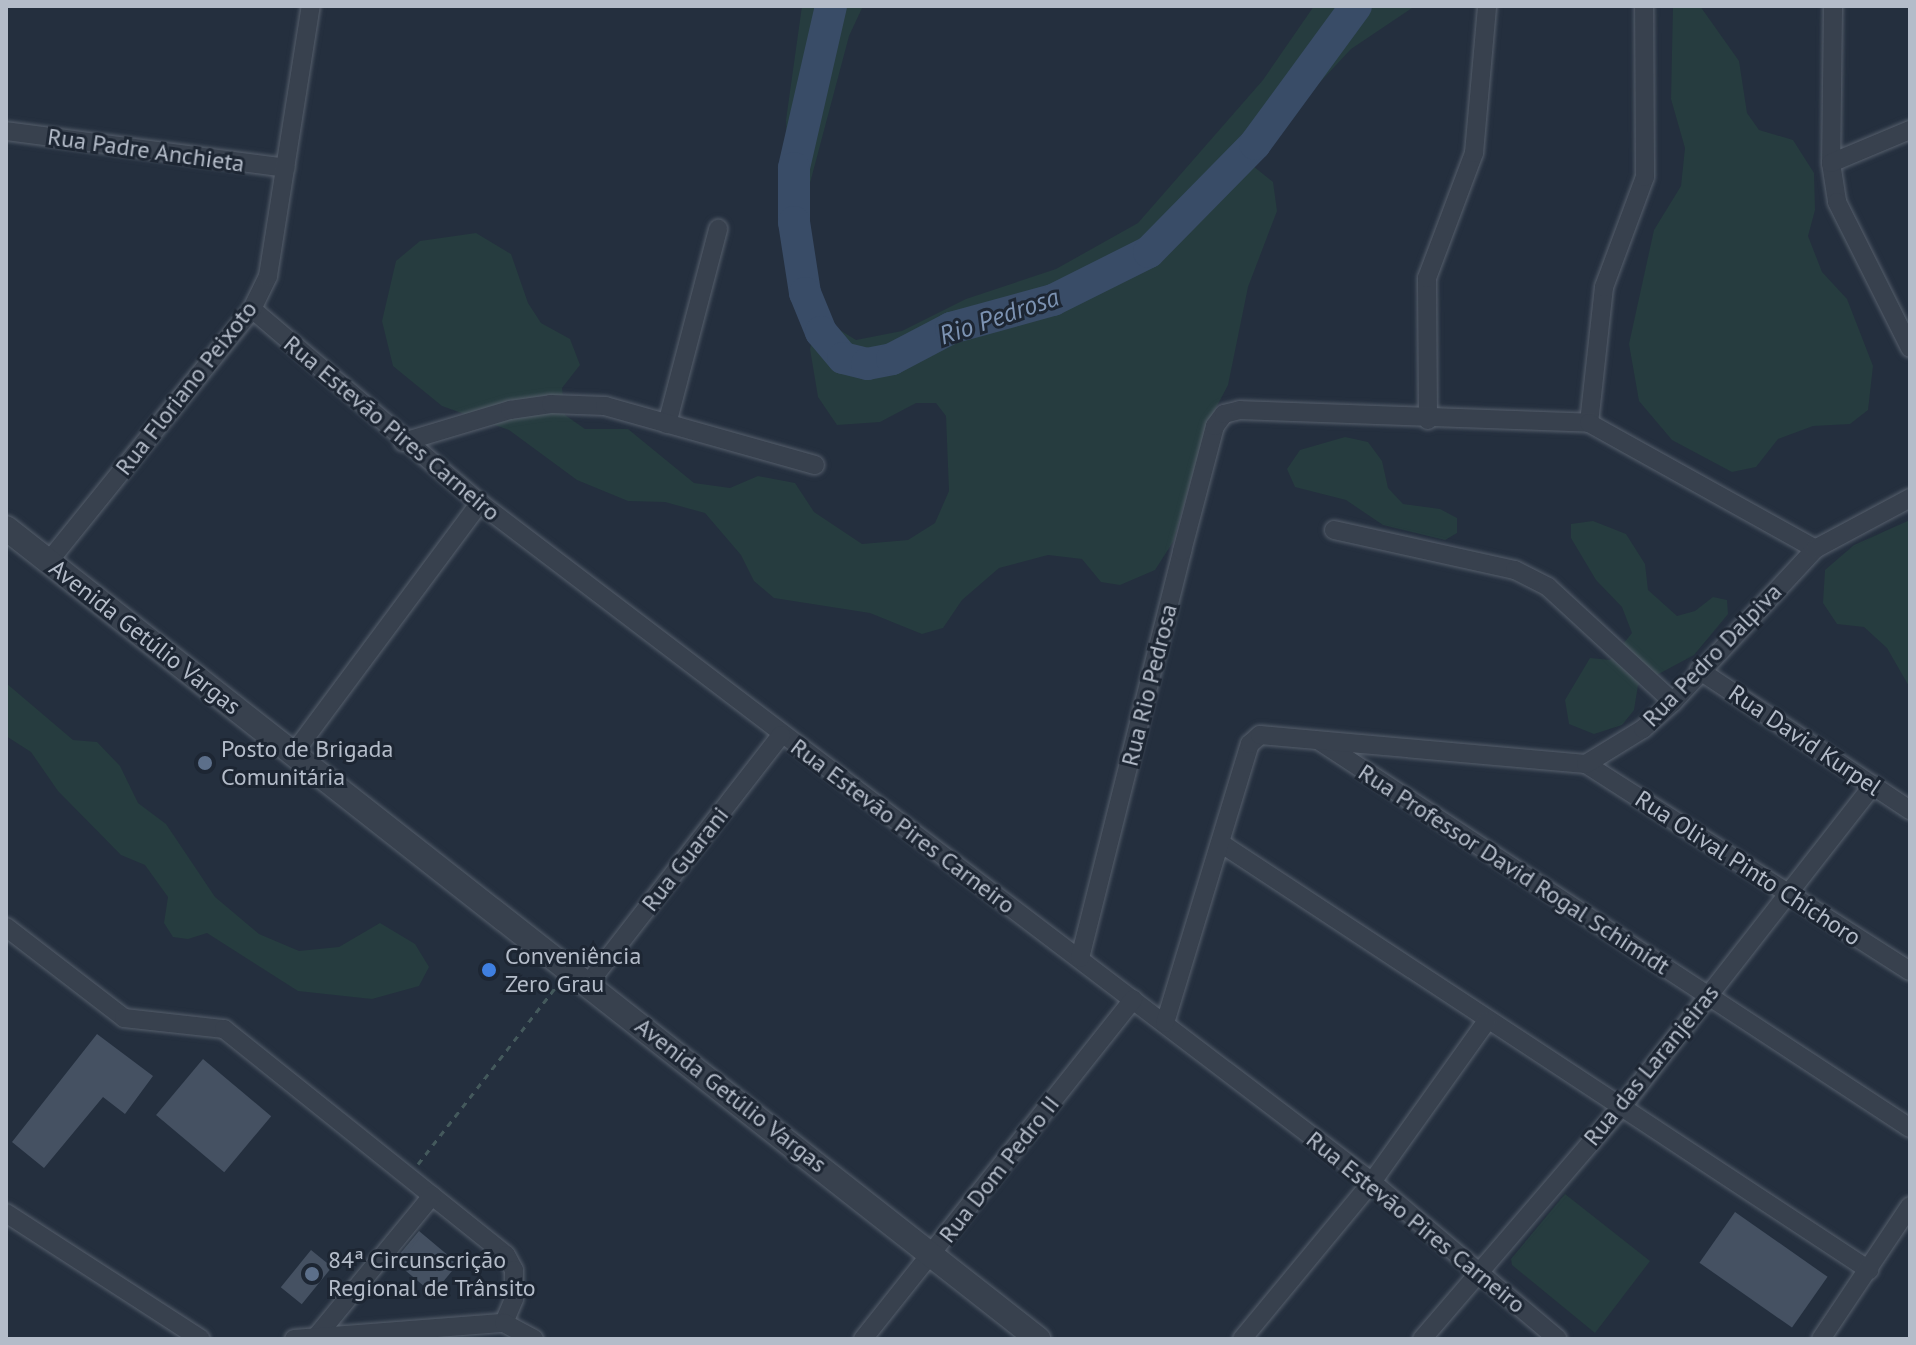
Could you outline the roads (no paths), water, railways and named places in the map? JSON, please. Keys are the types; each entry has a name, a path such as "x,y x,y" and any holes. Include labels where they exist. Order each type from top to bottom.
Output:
{"street":[{"name":"Rua Floriano Peixoto","path":"49,561 252,309 268,276 311,6"},
{"path":"1487,6 1474,153 1427,278 1428,420 1589,423 1815,549"},
{"path":"1589,423 1604,287 1645,177 1644,6"},
{"path":"1833,6 1831,163 1837,202 1902,315 1910,348"},
{"path":"1831,163 1910,130"},
{"name":"Rua Padre Anchieta","path":"6,131 286,168"},
{"path":"667,424 718,229"},
{"name":"Rua Estevão Pires Carneiro","path":"252,309 403,442 480,503 1372,1182 1558,1339"},
{"path":"403,442 510,410 551,404 605,406 815,465"},
{"name":"Rua Rio Pedrosa","path":"1080,958 1215,426 1224,414 1240,410 1428,420"},
{"name":"Rua Pedro Dalpiva","path":"1586,764 1643,729 1673,702 1699,670 1815,549 1910,498"},
{"path":"294,753 480,503"},
{"name":"Avenida Getúlio Vargas","path":"6,528 1038,1339"},
{"path":"1334,530 1515,570 1548,587 1673,702"},
{"name":"Rua David Kurpel","path":"1699,670 1910,810"},
{"name":"Rua Guarani","path":"579,977 781,735"},
{"path":"1165,1023 1250,744 1260,735 1586,764"},
{"name":"Rua Professor David Rogal Schimidt","path":"1319,740 1706,997 1910,1128"},
{"name":"Rua Olival Pinto Chichoro","path":"1586,764 1910,971"},
{"name":"Rua das Laranjeiras","path":"1422,1339 1477,1271 1620,1109 1873,785"},
{"path":"1222,844 1620,1109 1869,1270"},
{"path":"6,927 124,1018 224,1029 506,1255 514,1270 514,1299 504,1323"},
{"name":"Rua Dom Pedro II","path":"863,1339 1133,999"},
{"path":"1242,1339 1372,1182 1487,1021"},
{"path":"316,1337 432,1196"},
{"path":"1821,1339 1910,1206"},
{"path":"6,1213 201,1339"},
{"path":"294,1339 504,1323 534,1339"}],"waterway":[{"name":"Rio Pedrosa","path":"831,6 794,168 794,222 805,293 821,332 843,358 867,364 892,359 951,328 1053,300 1149,252 1255,144 1356,6"}],"place":[{"name":"Posto de Brigada Comunitária","path":"205,763"},
{"name":"Conveniência Zero Grau","path":"489,970"},
{"name":"84ª Circunscrição Regional de Trânsito","path":"312,1274"}]}
